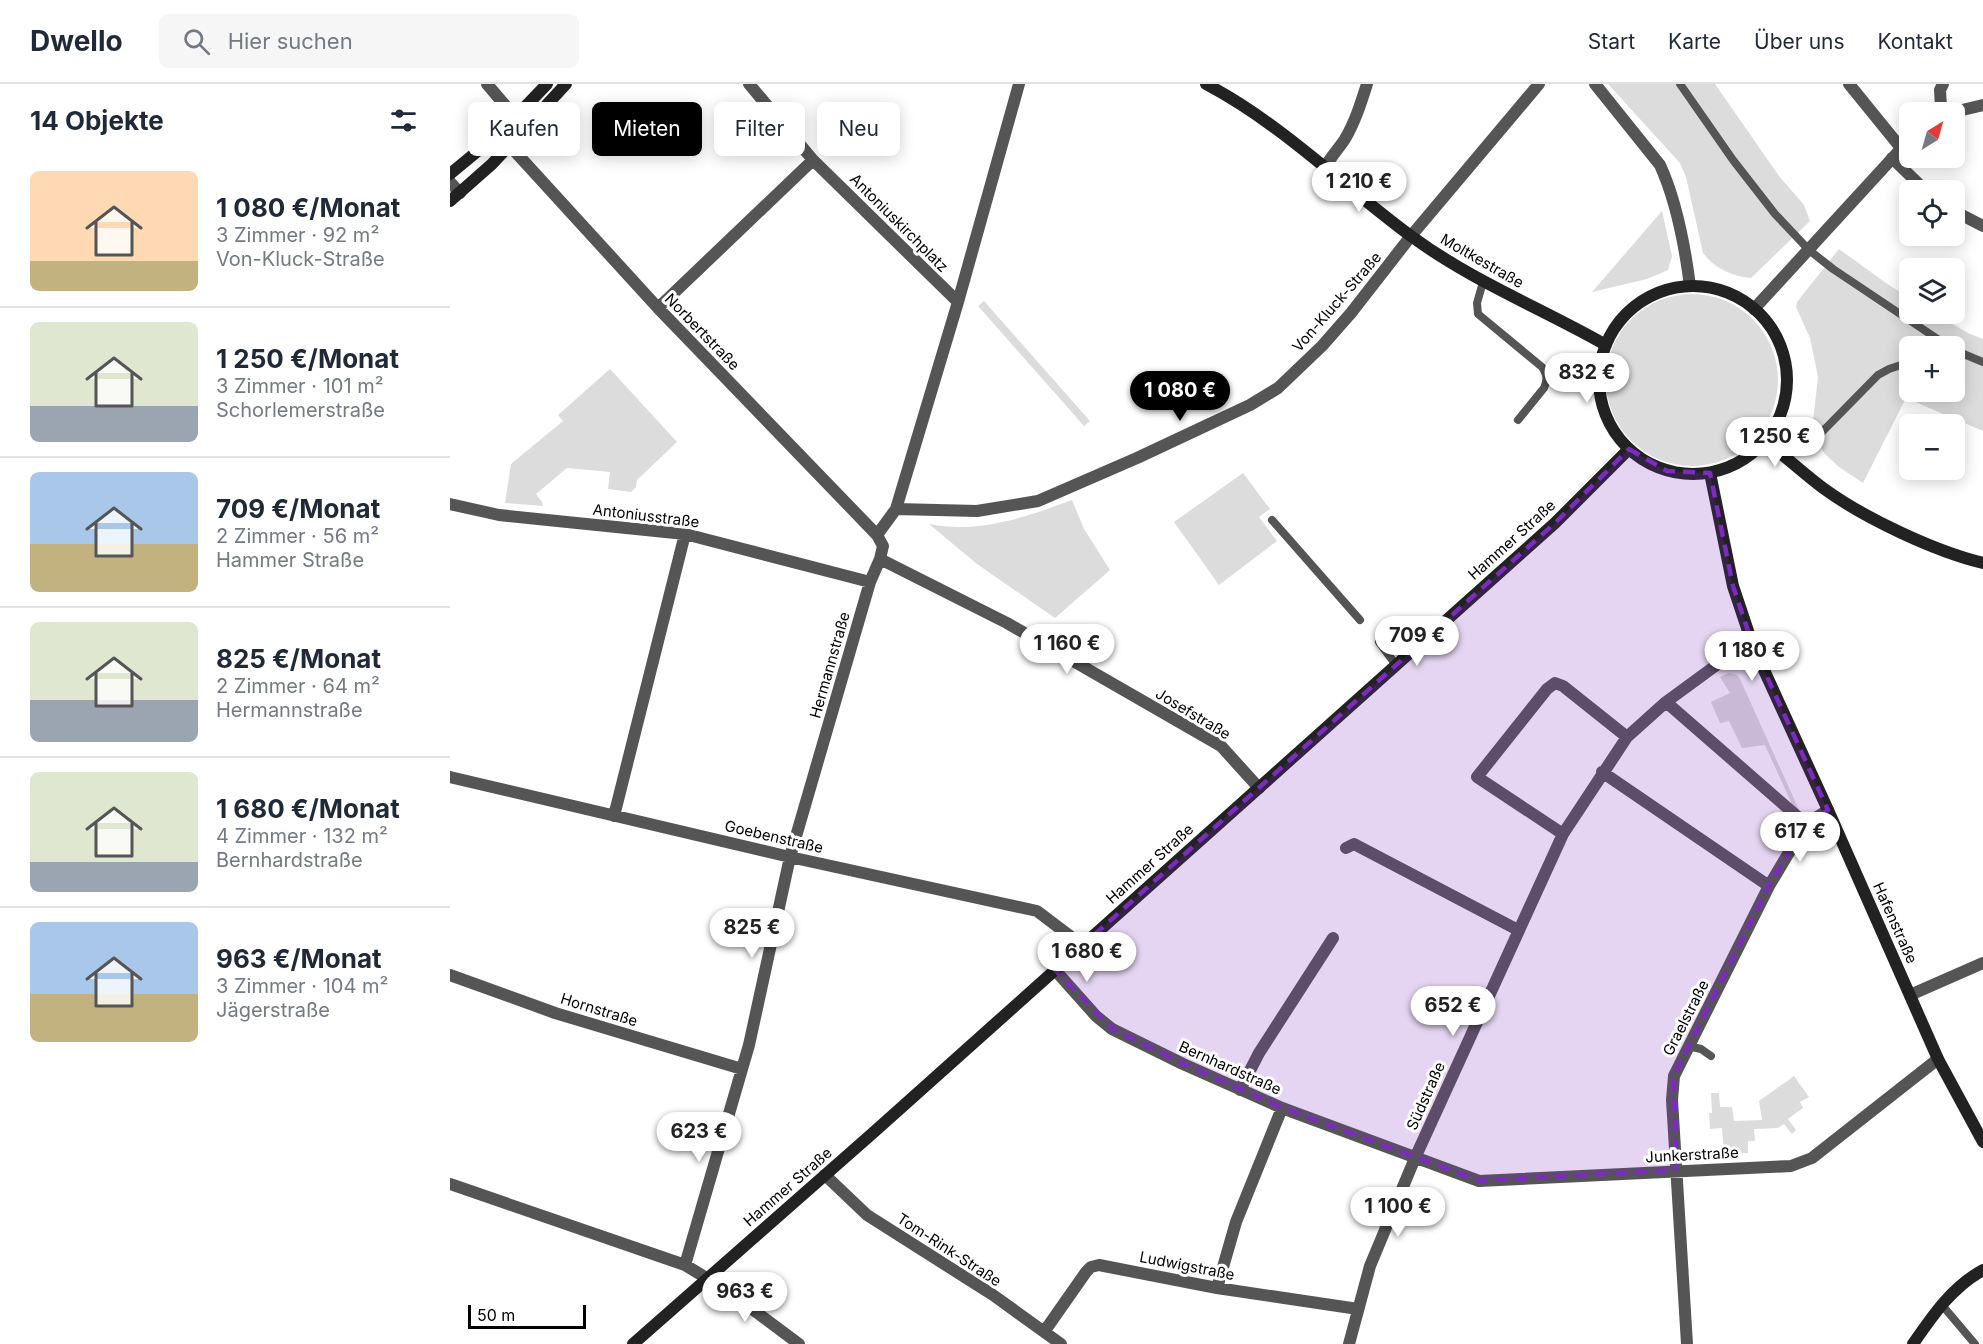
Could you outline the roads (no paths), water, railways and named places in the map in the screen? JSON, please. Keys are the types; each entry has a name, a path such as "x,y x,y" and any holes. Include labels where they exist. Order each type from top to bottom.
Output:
{"main road":[{"path":"530,102 547,84"},
{"path":"550,102 566,84"},
{"name":"Moltkestraße","path":"1206,84 1235,100 1325,167 1411,236 1483,282 1606,345"},
{"path":"450,174 471,156"},
{"path":"455,197 499,156"},
{"path":"1690,286 1729,293 1754,309 1768,323 1779,341 1787,375 1782,410 1765,441 1740,462 1710,473 1688,474 1667,471 1647,462 1629,449 1612,429 1600,396 1599,370 1606,345 1615,327 1635,306 1661,292 1690,286"},
{"path":"1765,441 1825,489 1853,506 1906,534 1981,566"},
{"name":"Hammer Straße","path":"633,1344 1555,523 1629,449"},
{"name":"Hafenstraße","path":"1710,473 1733,586 1753,646 1938,1059 1983,1142"},
{"path":"1913,1344 1958,1286 1983,1270"}],"street":[{"path":"487,84 502,102"},
{"name":"Antoniuskirchplatz","path":"749,84 813,160 958,302"},
{"path":"880,560 883,546 876,535 896,509 958,302 1019,84"},
{"path":"1325,167 1344,141 1367,84"},
{"name":"Von-Kluck-Straße","path":"896,509 977,510 1038,501 1250,405 1278,388 1322,346 1351,313 1411,236 1539,84"},
{"path":"1595,84 1650,151 1666,178 1687,259 1690,286"},
{"path":"1849,84 1899,137"},
{"path":"1939,102 1943,84"},
{"path":"1965,109 1983,105"},
{"path":"1754,309 1899,150"},
{"name":"Norbertstraße","path":"519,156 658,308 876,535"},
{"path":"1892,158 1914,180"},
{"path":"658,308 813,160"},
{"path":"450,182 455,197"},
{"path":"1965,217 1983,226"},
{"name":"Antoniusstraße","path":"450,504 499,515 685,534 870,582"},
{"path":"614,816 685,534"},
{"name":"Hermannstraße","path":"689,1268 749,1045 790,857 870,582 880,560"},
{"name":"Josefstraße","path":"880,560 1007,624 1221,746 1259,788"},
{"name":"Südstraße","path":"1349,1344 1370,1266 1415,1158 1563,834 1627,737 1666,702 1722,661 1753,646"},
{"path":"1563,834 1477,777 1547,689 1555,683 1563,686 1627,737"},
{"path":"1666,702 1806,824"},
{"path":"1602,772 1769,886"},
{"name":"Goebenstraße","path":"450,777 790,857 1037,911 1070,936 1080,947"},
{"name":"Graelstraße","path":"1687,1344 1672,1100 1674,1076 1769,886 1806,824 1828,810"},
{"path":"1346,848 1354,844 1518,930"},
{"path":"1240,1090 1259,1053 1333,938"},
{"path":"1910,995 1983,963"},
{"name":"Bernhardstraße","path":"1055,970 1096,1016 1112,1029 1282,1108 1415,1158"},
{"name":"Hornstraße","path":"450,975 555,1012 742,1069"},
{"name":"Junkerstraße","path":"1415,1158 1479,1181 1791,1166 1812,1158 1938,1059"},
{"path":"1217,1288 1236,1222 1282,1108"},
{"name":"Tom-Rink-Straße","path":"825,1175 867,1215 993,1295 1061,1344"},
{"path":"450,1184 689,1268 728,1291 799,1344"},
{"name":"Ludwigstraße","path":"1044,1332 1091,1267 1105,1265 1217,1288 1358,1309"}],"lane":[{"path":"1680,84 1733,160 1775,214 1809,250 1833,269 1933,336"},
{"path":"1483,282 1477,303 1478,314 1542,367 1547,378 1538,397 1518,420"},
{"path":"1965,356 1983,362"},
{"path":"1820,434 1878,375 1899,366"},
{"path":"1272,520 1360,620"},
{"path":"1379,642 1396,665"},
{"path":"1688,1046 1701,1049 1711,1056"},
{"path":"1942,1305 1975,1344"}]}
